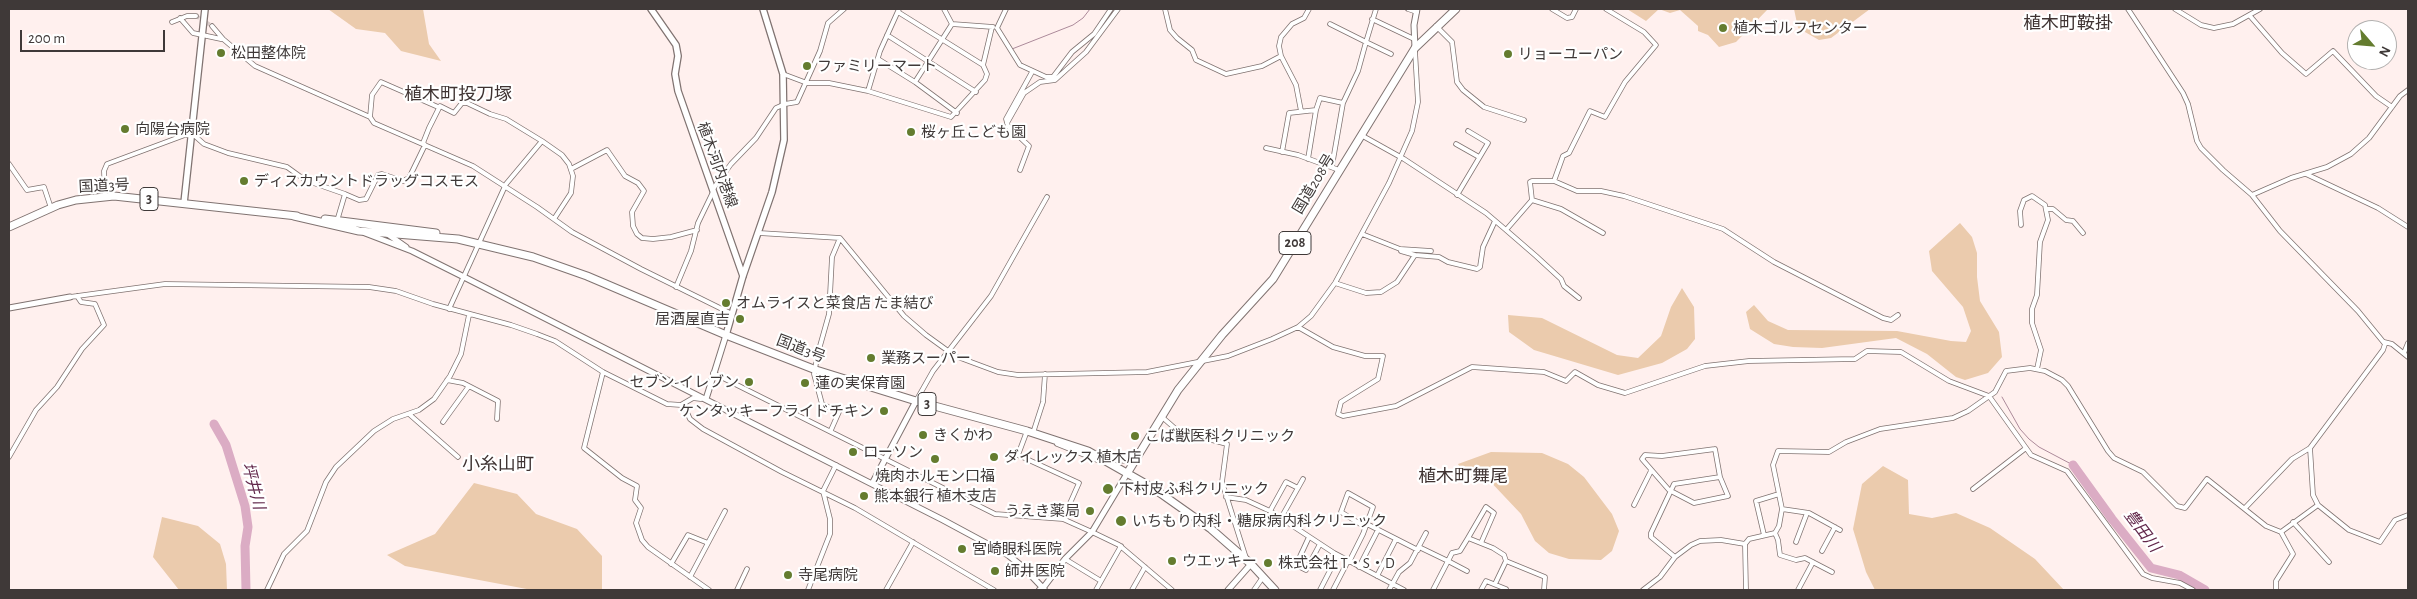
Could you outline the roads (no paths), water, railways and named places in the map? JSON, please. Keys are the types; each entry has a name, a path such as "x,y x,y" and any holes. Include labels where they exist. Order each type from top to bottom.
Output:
{"highway":[{"name":"国道208号","path":"1128,472 1178,390 1269,284 1415,48 1456,9"},
{"name":"国道3号","path":"9,227 51,208 76,200 105,197 184,203 338,221 428,232 458,240"},
{"name":"国道3号","path":"294,216 359,231 478,243 533,257 587,276 726,335 816,370 1088,451 1128,472 1212,529 1249,562 1276,590"},
{"path":"1088,451 1118,459 1126,459 1139,454"}],"main road":[{"path":"184,203 205,9"},
{"name":"植木河内港線","path":"651,9 676,45 678,56 675,74 678,91 743,276"},
{"path":"726,335 743,276 759,233 780,162 784,140 785,104 783,74 763,9"}],"street":[{"path":"676,287 713,191 731,164 756,138 776,108 797,102 807,83 828,23 844,9"},
{"path":"944,9 952,24"},
{"path":"997,28 1006,9"},
{"path":"952,24 997,28 1020,65 1046,78 1052,77 1072,52 1094,34 1111,9"},
{"path":"1007,122 1024,93 1040,82 1055,80 1061,75 1086,52 1118,9"},
{"path":"1165,9 1170,30 1176,38 1192,50 1196,60 1216,70 1226,74 1262,66 1281,56"},
{"path":"1301,111 1296,85 1281,56 1279,46 1281,37 1292,24 1304,18 1309,9"},
{"path":"1332,166 1343,103 1358,71 1376,9"},
{"path":"759,233 840,238 904,316 948,351 969,362 998,372 1018,375 1147,372 1228,356 1298,327 1310,316 1335,284 1362,234 1412,131 1418,102 1414,39 1417,11 1408,9"},
{"path":"1552,9 1567,18 1572,17 1576,9"},
{"path":"1554,181 1563,156 1569,153 1590,111 1605,116 1625,82 1656,45 1644,32 1606,9"},
{"path":"2128,9 2183,94 2188,104 2197,141 2202,148 2223,170 2252,195 2280,231 2358,311 2384,342 2392,344 2408,357"},
{"path":"2175,9 2201,25 2214,28 2233,24 2260,9"},
{"path":"783,74 807,83 828,83 868,91 951,117 976,92 987,74 983,65 899,10 878,59 868,91"},
{"path":"172,22 180,18 196,16"},
{"path":"2250,16 2282,53 2306,74 2333,50 2376,96 2392,107"},
{"path":"180,18 188,29 202,35 223,39"},
{"path":"1372,19 1414,39"},
{"path":"915,82 952,24"},
{"path":"1330,24 1391,54"},
{"path":"212,26 223,39 255,66 370,117 374,122 472,166 603,250 732,314"},
{"path":"1436,26 1452,42 1457,82 1464,90 1484,107 1524,120"},
{"path":"983,65 992,27"},
{"path":"888,35 976,92"},
{"path":"878,59 915,82 957,112"},
{"path":"1007,122 1006,120 1032,72"},
{"path":"370,117 372,96 382,82 400,92 423,99 454,113 462,103 467,103 506,119 562,155 571,169 574,184 571,193 554,218"},
{"path":"2252,195 2327,167 2359,148 2369,138 2400,96 2408,90"},
{"path":"1308,159 1316,110 1320,98 1343,103"},
{"path":"105,197 104,171 110,162 123,160 144,148 179,136 191,136 204,144 228,153 287,167 305,180 360,200 366,199 378,175 407,180 425,145 423,143 428,128 438,107"},
{"path":"1282,152 1289,113 1316,110"},
{"path":"1007,122 1029,146 1020,170"},
{"path":"1457,195 1488,143 1468,131"},
{"path":"1360,135 1400,157 1486,213 1561,279 1564,286 1578,298"},
{"path":"449,309 505,188 542,141"},
{"path":"1456,144 1479,157"},
{"path":"1266,148 1332,166 1339,170"},
{"path":"571,169 607,150 625,176 638,183 644,191 632,212 632,226 637,234 642,238 653,239 671,237 697,230"},
{"path":"9,164 27,190 44,187 51,208"},
{"path":"2304,174 2378,208 2408,226"},
{"path":"1506,230 1532,200 1530,182 1554,181 1577,191 1601,191 1624,196 1723,229 1774,262 1884,318 1891,320 1898,316"},
{"path":"338,221 346,194"},
{"path":"2021,225 2020,211 2024,200 2032,196 2045,205 2048,220 2040,242 2037,295 2032,310 2032,323 2041,350 2037,369"},
{"path":"872,484 933,371 991,296 1047,197"},
{"path":"1532,200 1562,209 1603,233"},
{"path":"2046,209 2053,209 2066,220 2073,221 2083,233"},
{"path":"1362,234 1400,249 1400,251 1414,255 1439,257 1448,262 1477,269 1480,267 1483,247 1495,221"},
{"path":"370,225 412,251"},
{"path":"359,231 412,251 836,465 1008,555 1023,566 1043,590 1066,559 1092,532 1128,472 1028,433"},
{"path":"831,430 839,412 822,404 814,374 829,314 832,257 840,238"},
{"path":"1400,249 1431,251"},
{"path":"1335,284 1366,293 1381,292 1397,282 1414,255"},
{"path":"9,308 70,297 165,284 359,286 396,291 469,315 511,324 555,341 603,372 673,406 683,404 693,398 706,399"},
{"path":"9,457 36,410 57,387 82,349 104,325 95,304 81,302 77,296"},
{"path":"267,590 284,554 307,531 326,482 336,466 374,431 393,419 419,410 434,399 461,354 469,315"},
{"path":"1298,327 1333,347 1365,356 1383,356 1378,379 1341,402 1338,414 1343,416 1396,406 1472,367 1544,372 1566,381 1575,372 1598,385 1625,393 1706,366 1767,360 1856,359 1867,352 1901,352 1949,381 1989,396 2031,456 2067,471 2143,574 2152,578 2180,583 2193,590"},
{"path":"706,399 726,335"},
{"path":"2245,508 2292,459 2310,448 2383,350 2384,342"},
{"path":"2404,353 2408,343"},
{"path":"1643,590 1660,577 1675,557 1700,541 1721,540 1744,544 1749,540 1775,533 1779,526 1782,509 1773,465 1778,451 1830,452 1846,442 1880,429 1953,418 1968,411 1989,396 1998,387 2006,371 2018,368 2037,369 2062,380 2068,386 2114,458 2143,472 2177,506 2185,508 2207,479 2266,526 2281,532 2293,554 2276,582 2276,590"},
{"path":"603,372 584,448 622,478 637,486 635,500 641,506 636,520 638,533 648,547 709,590"},
{"path":"713,373 831,430 995,514 1062,519 1092,532 1120,546 1172,590"},
{"path":"1045,374 1043,402 1018,455 1079,483 1062,519"},
{"path":"447,380 469,386 498,401 497,418"},
{"path":"443,422 469,386"},
{"path":"683,404 690,419 703,429 782,472 824,491 994,590"},
{"path":"408,414 458,457"},
{"path":"1162,417 1178,432 1227,444 1222,482 1249,562 1228,590"},
{"path":"1973,489 2026,448"},
{"path":"2310,448 2313,495 2318,505 2349,530 2380,542 2395,520 2408,515"},
{"path":"1714,449 1720,477 1727,498 1694,503 1670,490 1642,461 1645,455 1662,456 1714,449"},
{"path":"808,590 830,534 830,519 824,491 836,465"},
{"path":"1634,505 1651,471"},
{"path":"1675,557 1652,537 1650,533 1670,490 1674,484 1720,477"},
{"path":"1281,518 1303,479"},
{"path":"1270,511 1286,482 1298,488"},
{"path":"1333,590 1366,526 1372,506 1348,493 1341,512 1366,526 1448,560 1468,571"},
{"path":"1764,535 1756,501 1779,494"},
{"path":"1226,497 1246,500 1270,511 1358,567 1404,590"},
{"path":"2281,532 2318,505"},
{"path":"1433,590 1452,553 1460,551 1486,507 1494,514 1481,543"},
{"path":"1782,509 1807,513 1840,530"},
{"path":"690,577 725,511"},
{"path":"1796,542 1807,513"},
{"path":"2293,522 2329,562"},
{"path":"1822,551 1835,527"},
{"path":"1358,567 1378,530"},
{"path":"1775,533 1780,555 1796,560 1805,558 1832,572"},
{"path":"1389,590 1399,572 1410,564 1426,534"},
{"path":"671,564 688,535 708,543"},
{"path":"1310,537 1296,565 1306,570 1320,544"},
{"path":"1468,538 1504,555 1506,561 1495,584"},
{"path":"1377,576 1396,539"},
{"path":"886,590 913,542"},
{"path":"1744,544 1746,590"},
{"path":"1096,590 1120,546"},
{"path":"1320,590 1338,555"},
{"path":"1066,559 1101,581"},
{"path":"1506,561 1545,577 1544,590"},
{"path":"1798,590 1813,562"},
{"path":"1132,590 1145,566"},
{"path":"737,590 746,569"},
{"path":"1254,590 1263,577"},
{"path":"1481,590 1484,582 1495,584 1506,590"}],"waterway":[{"path":"1012,49 1073,25 1083,18 1090,9"},
{"path":"2002,397 2020,429 2029,439 2039,447 2073,465"},
{"name":"坪井川","path":"214,424 226,445 245,506 248,527 245,546 246,590"},
{"name":"豊田川","path":"2073,465 2112,519 2151,568 2179,575 2205,590"}],"tunnel":[{"path":"196,16 212,26"}],"place":[{"name":"植木ゴルフセンター","path":"1723,28"},
{"name":"松田整体院","path":"221,53"},
{"name":"リョーユーパン","path":"1508,54"},
{"name":"ファミリーマート","path":"807,66"},
{"name":"向陽台病院","path":"125,129"},
{"name":"桜ヶ丘こども園","path":"911,132"},
{"name":"ディスカウントドラッグコスモス","path":"244,181"},
{"name":"オムライスと菜食店 たま結び","path":"726,303"},
{"name":"居酒屋直吉","path":"740,319"},
{"name":"業務スーパー","path":"871,358"},
{"name":"セブン-イレブン","path":"749,382"},
{"name":"蓮の実保育園","path":"805,383"},
{"name":"ケンタッキーフライドチキン","path":"884,411"},
{"name":"きくかわ","path":"923,435"},
{"name":"こば獣医科クリニック","path":"1135,436"},
{"name":"ローソン","path":"853,452"},
{"name":"ダイレックス 植木店","path":"994,457"},
{"name":"焼肉ホルモン口福","path":"935,459"},
{"name":"下村皮ふ科クリニック","path":"1108,489"},
{"name":"熊本銀行 植木支店","path":"864,496"},
{"name":"うえき薬局","path":"1090,511"},
{"name":"いちもり内科・糖尿病内科クリニック","path":"1121,521"},
{"name":"宮崎眼科医院","path":"962,549"},
{"name":"ウエッキー","path":"1172,561"},
{"name":"株式会社 T・S・D","path":"1268,563"},
{"name":"師井医院","path":"995,571"},
{"name":"寺尾病院","path":"788,575"}],"district":[{"name":"植木町鞍掛","path":"2068,24"},
{"name":"植木町投刀塚","path":"458,95"},
{"name":"小糸山町","path":"498,465"},
{"name":"植木町舞尾","path":"1463,477"}]}
